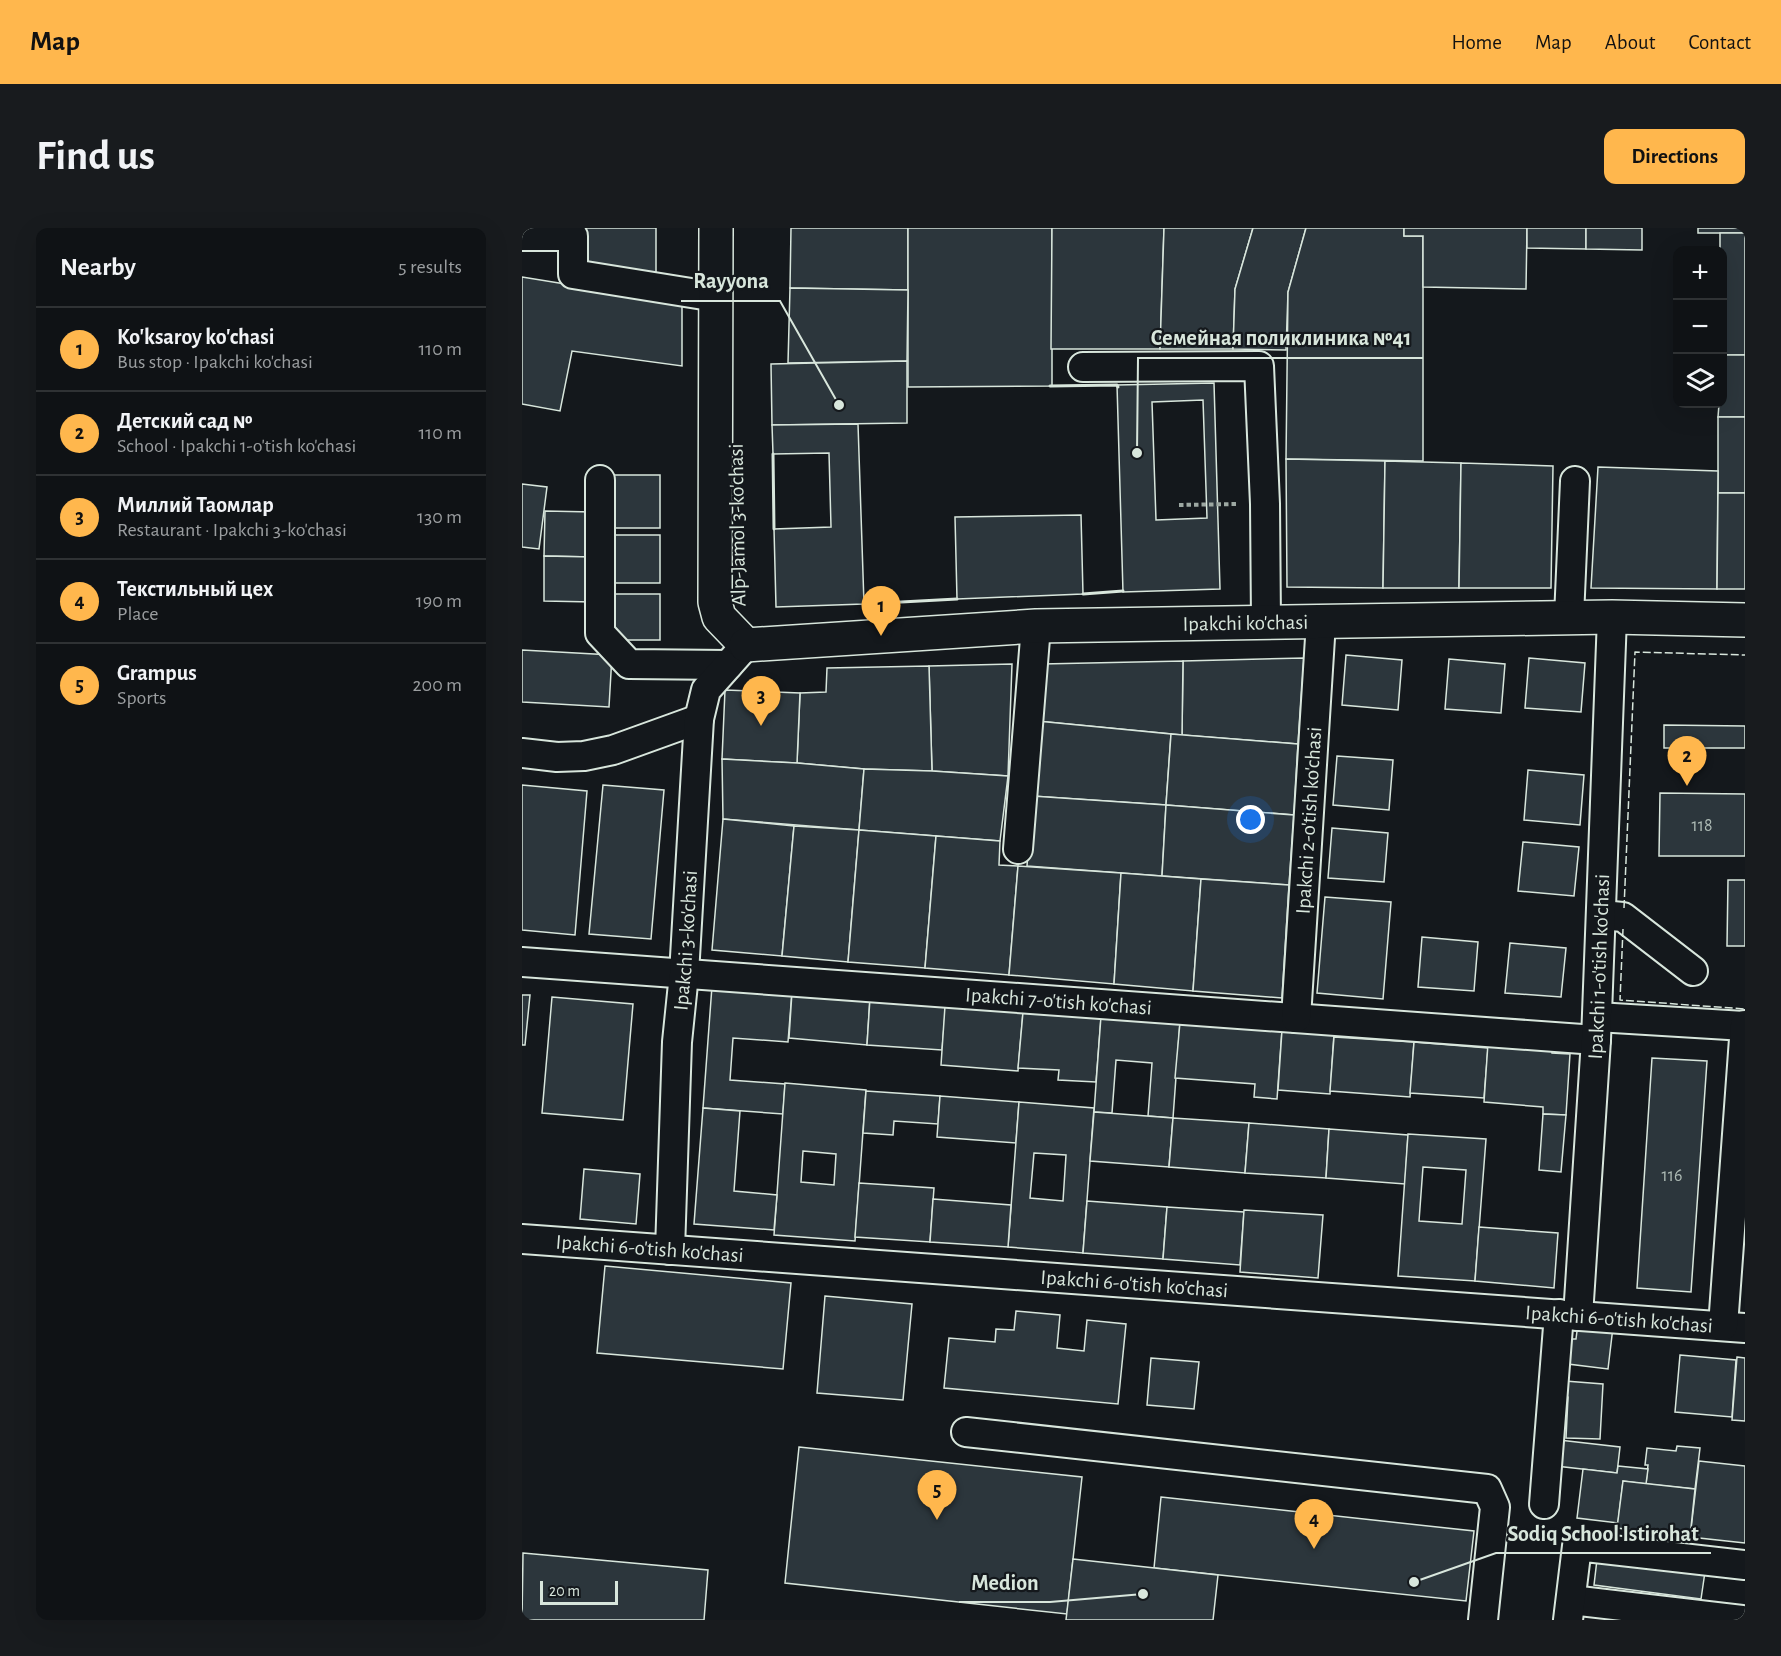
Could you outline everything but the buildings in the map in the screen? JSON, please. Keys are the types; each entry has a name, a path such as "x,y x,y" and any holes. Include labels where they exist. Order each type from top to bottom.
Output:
{"main road":[{"name":"Alp-Jamol 3-ko'chasi","path":"716,228 715,602 718,617 737,655"},
{"name":"Alp-Jamol 3-ko'chasi","path":"737,655 735,606 738,228"},
{"name":"Ipakchi ko'chasi","path":"737,655 1036,626 1569,617 1745,620"}],"street":[{"path":"522,236 573,236 573,274 716,297"},
{"path":"1083,368 1259,366 1265,504 1266,622"},
{"path":"600,480 600,633 629,664 737,655"},
{"path":"1569,617 1575,481"},
{"name":"Ipakchi 1-o'tish ko'chasi","path":"1544,1504 1569,1315 1596,1029 1612,617"},
{"name":"Ipakchi 2-o'tish ko'chasi","path":"1296,1018 1321,622"},
{"path":"1018,849 1036,626"},
{"name":"Ipakchi 3-ko'chasi","path":"670,1250 678,1042 699,719 706,690 737,655"},
{"path":"522,753 557,757 584,756 613,750 699,719"},
{"path":"1601,915 1623,917 1693,971"},
{"name":"Ipakchi 7-o'tish ko'chasi","path":"522,962 1296,1018 1596,1029 1745,1026"},
{"path":"1734,1327 1745,1026"},
{"name":"Ipakchi 6-o'tish ko'chasi","path":"522,1239 1734,1327"},
{"path":"966,1432 1487,1489 1495,1507 1483,1620"},
{"path":"1742,1620 1570,1610 1577,1546 1745,1565"}],"path":[{"path":"1179,505 1265,504"}],"fence":[{"path":"1624,908 1635,652 1745,655"},
{"path":"1623,929 1620,1000 1745,1009"}],"wall":[{"path":"1050,386 1117,385 1118,387"},
{"path":"773,454 774,529"},
{"path":"1083,594 1123,591"},
{"path":"864,601 864,604 957,599"}],"place":[{"name":"Rayyona","path":"839,405"},
{"name":"Семейная поликлиника №41","path":"1137,453"},
{"name":"Ko'ksaroy ko'chasi","path":"881,636"},
{"name":"Миллий Таомлар","path":"761,726"},
{"name":"Детский сад №","path":"1687,786"},
{"name":"Grampus","path":"937,1520"},
{"name":"Текстильный цех","path":"1314,1549"},
{"name":"Sodiq School Istirohat","path":"1414,1582"},
{"name":"Medion","path":"1143,1594"}]}
